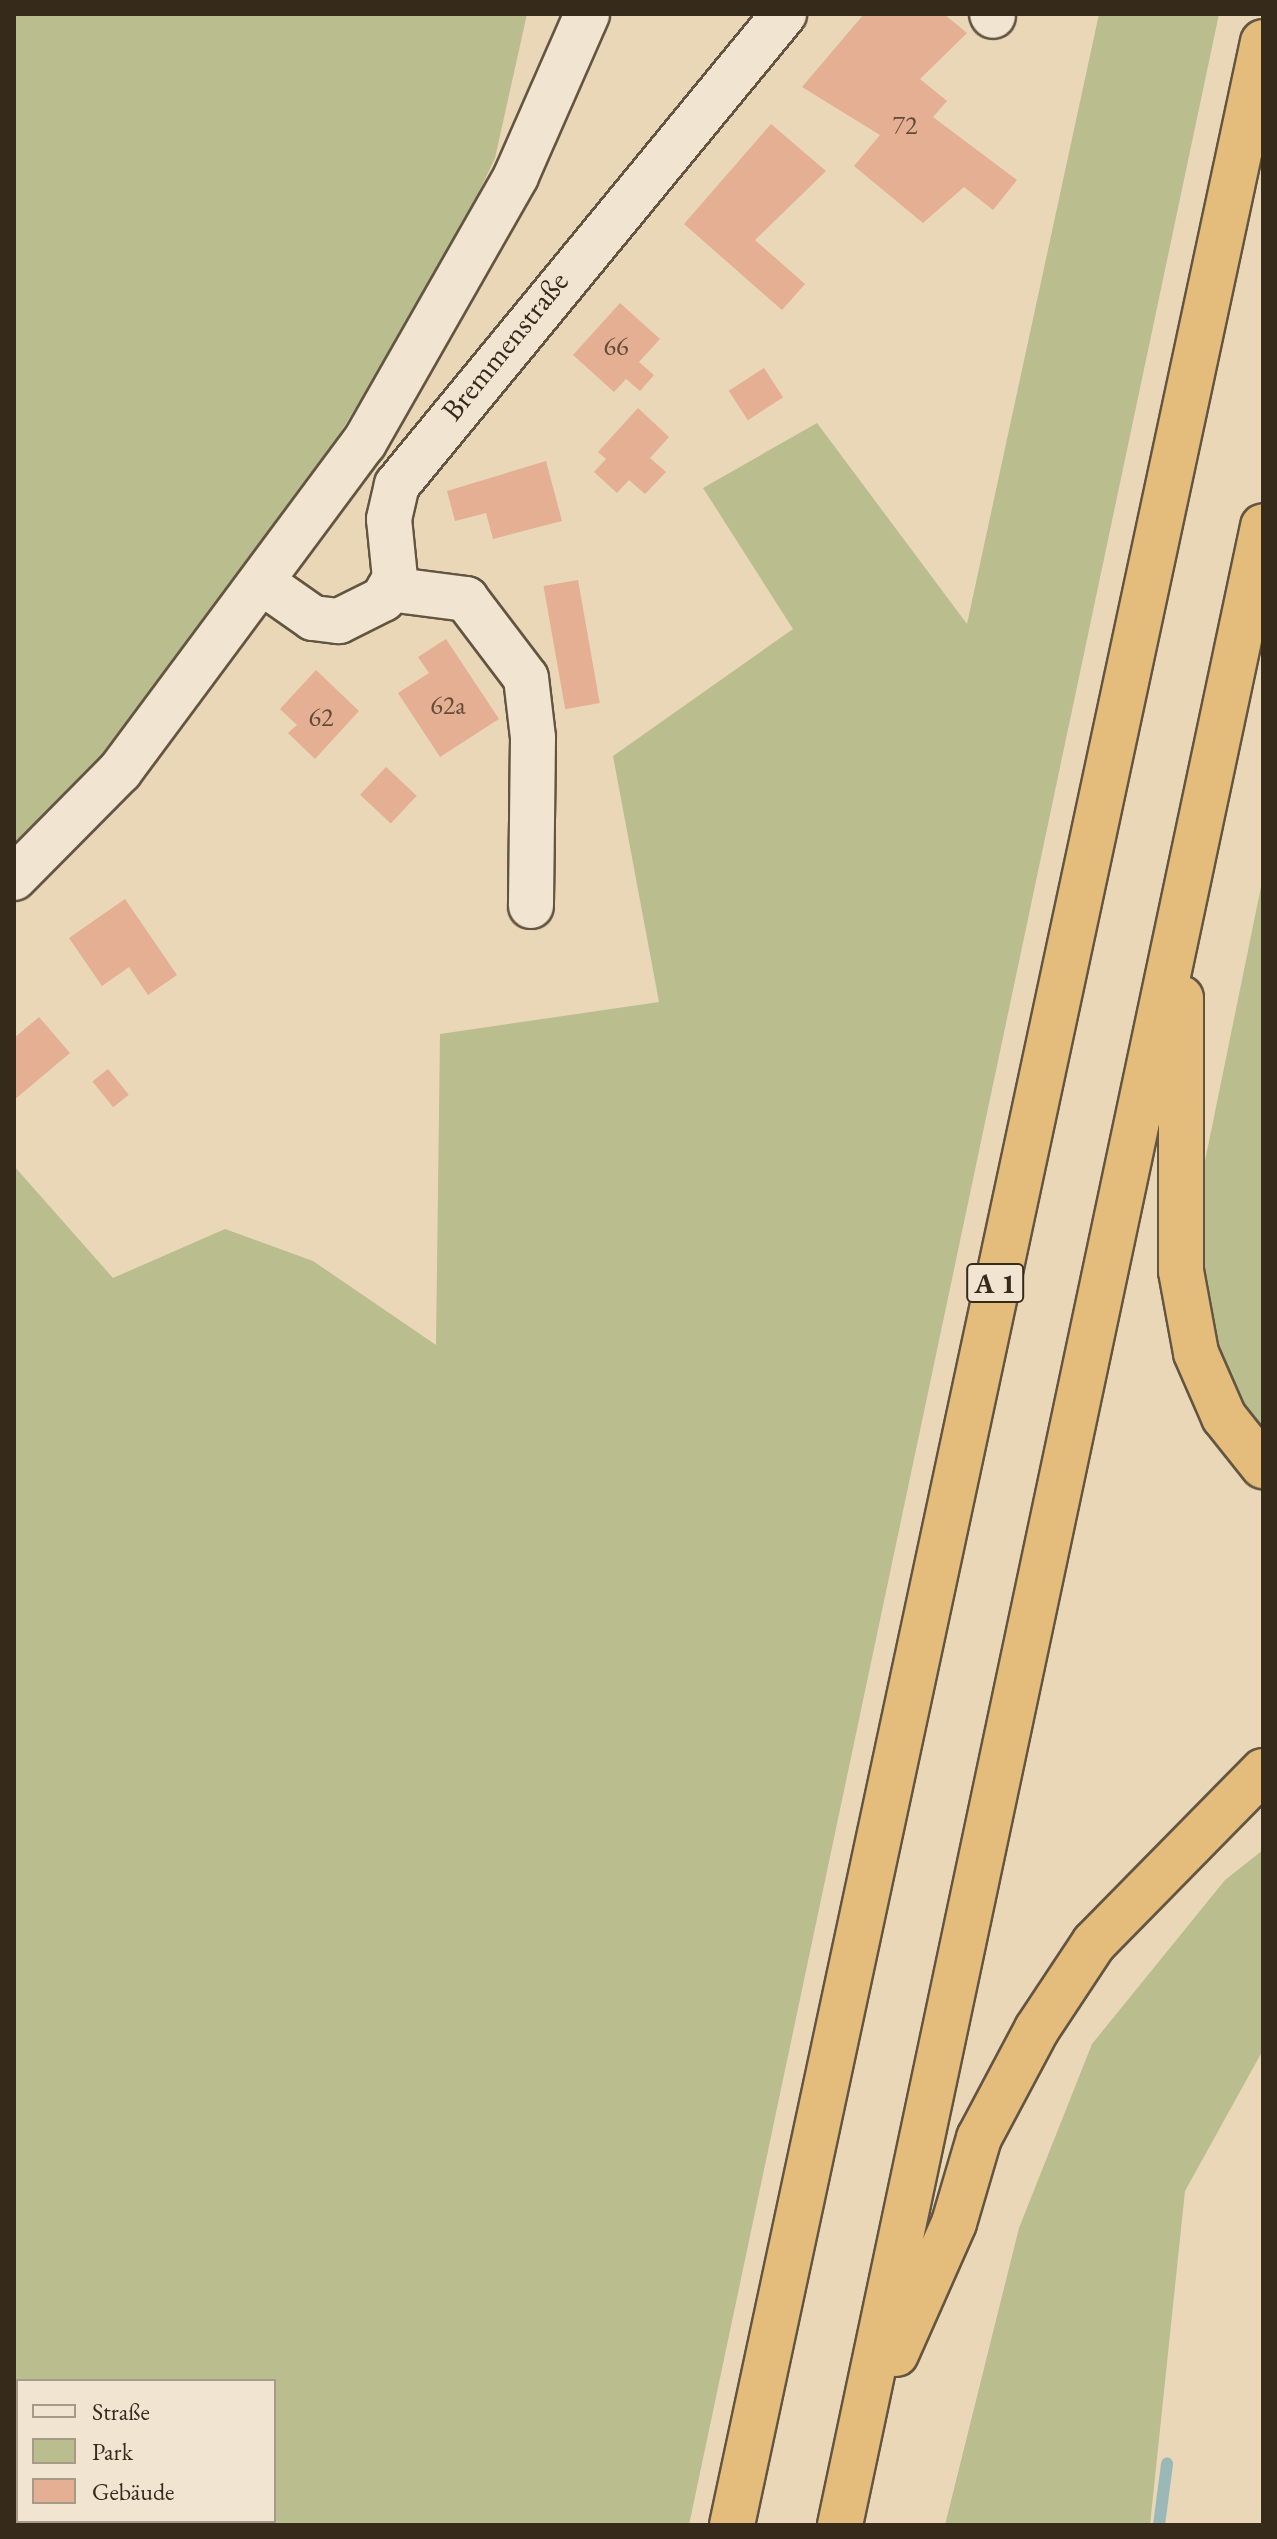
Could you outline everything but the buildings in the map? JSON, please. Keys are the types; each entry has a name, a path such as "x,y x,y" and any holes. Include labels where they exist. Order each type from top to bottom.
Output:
{"highway":[{"name":"A 1","path":"732,2525 1263,42"},
{"path":"840,2525 1263,526"},
{"path":"1179,924 1181,1271 1196,1353 1224,1417 1263,1466"},
{"path":"860,2436 954,2223 979,2138 1037,2029 1094,1943 1263,1771"}],"street":[{"name":"Bremmenstraße","path":"14,878 120,771 263,583 364,443 458,287 587,14"},
{"name":"Bremmenstraße","path":"389,589 398,552 389,519 397,485 784,14"},
{"path":"263,583 313,618 339,621 366,612 389,589 466,599 526,678 533,738 531,906"}],"green space":[{"path":"14,14 527,14 495,158 448,258 287,519 114,755 14,855"},
{"path":"1099,14 1219,14 689,2525 14,2525 14,1166 113,1278 225,1229 313,1261 436,1345 440,1034 659,1002 613,756 793,629 703,488 817,423 967,624"},
{"path":"1263,877 1263,1448 1202,1324 1196,1205"},
{"path":"1263,1850 1263,2050 1185,2191 1150,2525 945,2525 1019,2228 1092,2044 1225,1880"}],"waterway":[{"path":"1159,2525 1167,2464"}]}
